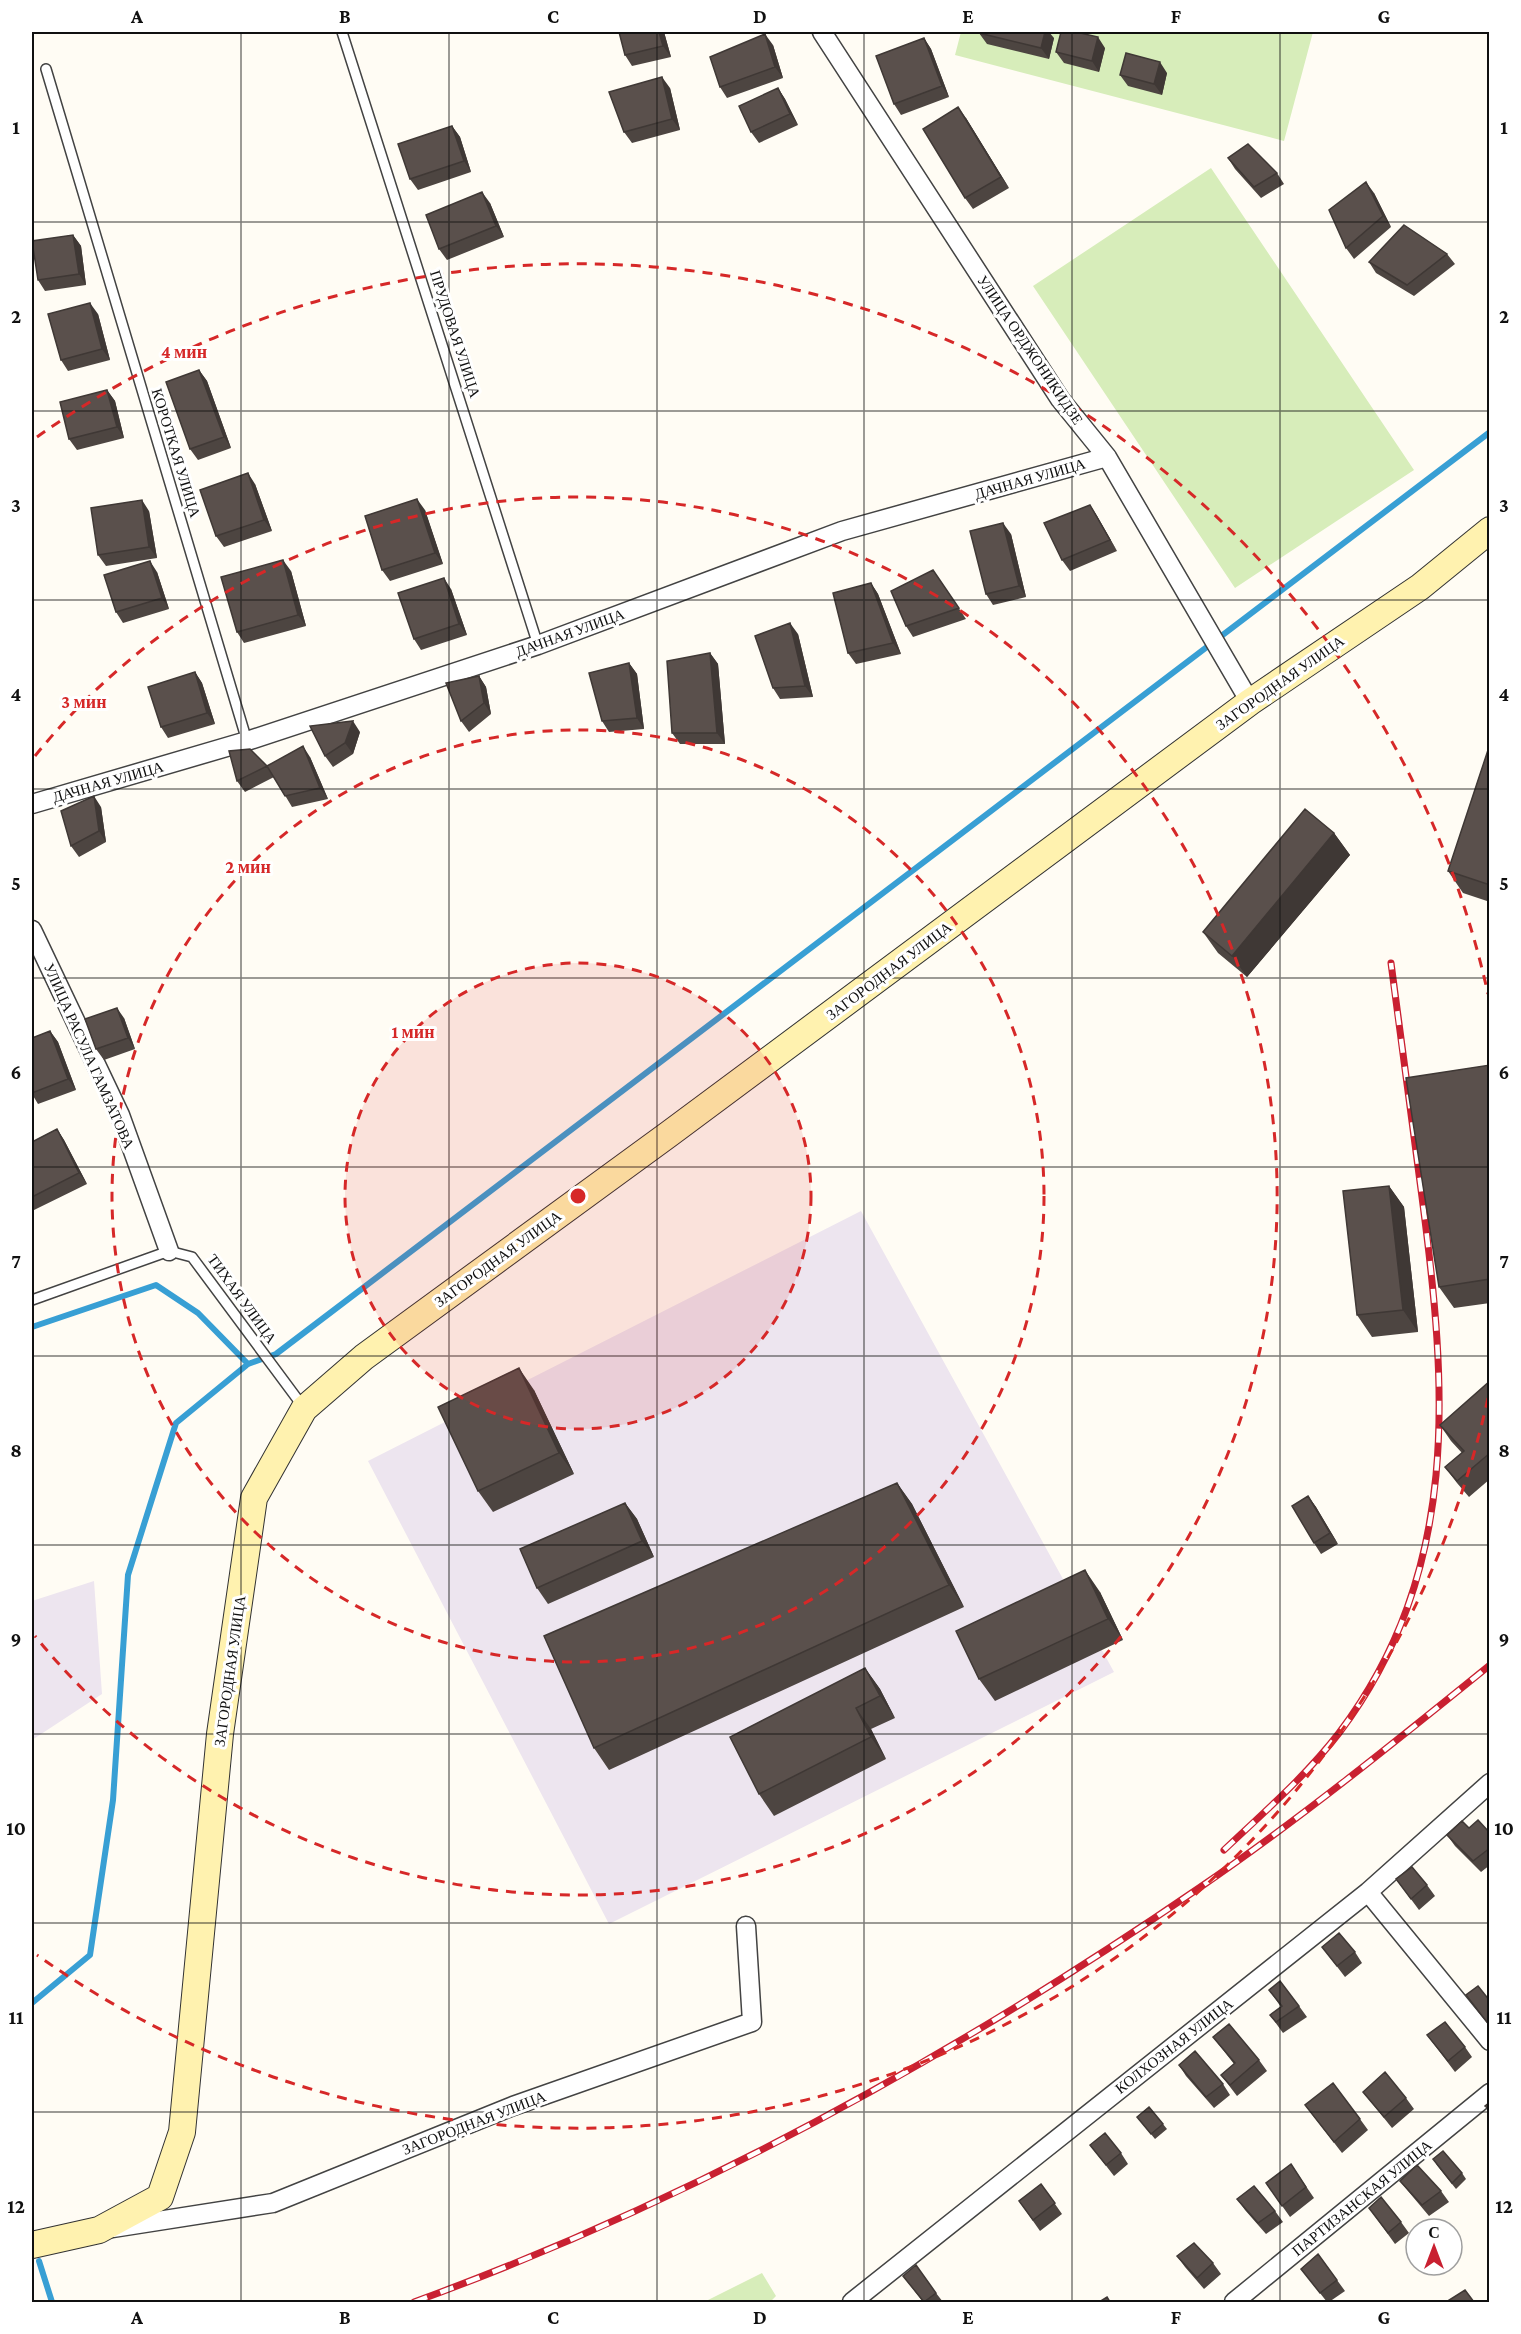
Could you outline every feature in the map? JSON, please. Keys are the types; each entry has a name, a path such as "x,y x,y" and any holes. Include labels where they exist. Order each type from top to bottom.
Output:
{"main road":[{"name":"ЗАГОРОДНАЯ УЛИЦА","path":"32,2245 99,2230 160,2197 182,2132 220,1734 254,1498 304,1409 364,1357 669,1134 1250,702 1420,587 1490,530"}],"street":[{"name":"УЛИЦА ОРДЖОНИКИДЗЕ","path":"822,32 1060,399 1107,457 1250,702"},
{"name":"ДАЧНАЯ УЛИЦА","path":"32,804 248,741 538,645 842,531 1107,457"},
{"name":"УЛИЦА РАСУЛА ГАМЗАТОВА","path":"32,930 120,1115 169,1251"},
{"name":"КОЛХОЗНАЯ УЛИЦА","path":"852,2302 1368,1892 1490,1783"},
{"path":"1368,1892 1490,2041"},
{"name":"ЗАГОРОДНАЯ УЛИЦА","path":"99,2230 273,2203 513,2106 752,2022 746,1926"},
{"name":"ПАРТИЗАНСКАЯ УЛИЦА","path":"1233,2302 1490,2093"}],"lane":[{"name":"ПРУДОВАЯ УЛИЦА","path":"342,32 538,645"},
{"name":"КОРОТКАЯ УЛИЦА","path":"46,69 248,741"},
{"name":"ТИХАЯ УЛИЦА","path":"169,1251 192,1257 304,1409"},
{"path":"32,1300 169,1251"}],"shaded area":[{"path":"861,1211 1114,1672 609,1924 368,1461"},
{"path":"94,1581 102,1694 32,1740 32,1601"}],"green space":[{"path":"961,32 1313,32 1284,141 955,55"},
{"path":"1211,168 1414,470 1235,588 1033,286"},
{"path":"762,2273 776,2296 770,2302 704,2302"}],"building":[{"path":"619,32 659,32 663,46 625,55"},
{"path":"980,32 1045,32 1041,48"},
{"path":"1061,32 1076,32 1098,37 1092,61 1056,52"},
{"path":"765,34 775,67 720,87 710,57"},
{"path":"924,38 942,86 894,104 876,56"},
{"path":"1126,53 1160,62 1154,84 1120,75"},
{"path":"662,77 672,119 624,132 609,92"},
{"path":"778,88 790,114 751,132 739,106"},
{"path":"958,107 1001,177 965,198 923,129"},
{"path":"452,126 464,161 410,179 398,144"},
{"path":"1248,144 1277,173 1254,187 1228,158"},
{"path":"1366,182 1383,216 1346,248 1329,210"},
{"path":"482,192 496,226 439,249 426,215"},
{"path":"1404,225 1447,254 1407,285 1369,262"},
{"path":"73,235 79,274 38,280 32,241"},
{"path":"90,303 102,349 61,360 48,314"},
{"path":"199,370 224,437 190,449 166,382"},
{"path":"107,390 117,427 69,439 60,402"},
{"path":"248,473 264,520 216,536 200,490"},
{"path":"417,499 435,553 382,570 365,516"},
{"path":"142,500 149,547 98,555 91,508"},
{"path":"1090,505 1110,540 1062,560 1044,523"},
{"path":"1003,523 1019,586 986,594 970,531"},
{"path":"283,560 298,615 237,632 221,577"},
{"path":"150,561 162,598 116,612 104,575"},
{"path":"933,570 959,608 906,626 891,591"},
{"path":"444,578 459,624 414,639 398,593"},
{"path":"871,583 893,643 848,653 833,593"},
{"path":"790,623 805,686 773,688 755,636"},
{"path":"710,653 717,733 672,733 667,661"},
{"path":"629,663 637,718 602,721 589,673"},
{"path":"195,672 207,713 161,727 148,687"},
{"path":"479,676 484,703 461,721 446,683"},
{"path":"353,721 345,743 325,756 310,726"},
{"path":"1490,744 1490,885 1448,871"},
{"path":"303,746 320,788 285,796 267,766"},
{"path":"250,749 267,766 237,781 229,751"},
{"path":"94,796 99,831 71,846 61,811"},
{"path":"1305,809 1334,833 1232,956 1203,932"},
{"path":"117,1008 128,1038 96,1049 85,1019"},
{"path":"50,1031 68,1079 32,1093 32,1038"},
{"path":"1490,1065 1490,1279 1439,1287 1406,1078"},
{"path":"57,1129 79,1173 32,1197 32,1142"},
{"path":"1389,1186 1403,1310 1357,1315 1343,1191"},
{"path":"519,1368 559,1453 478,1491 438,1407"},
{"path":"1490,1381 1490,1453 1457,1481 1445,1467 1464,1451 1440,1425"},
{"path":"897,1483 949,1585 594,1748 544,1636"},
{"path":"1308,1496 1330,1533 1314,1543 1292,1506"},
{"path":"625,1503 642,1541 537,1588 520,1549"},
{"path":"1085,1570 1108,1619 979,1679 956,1631"},
{"path":"865,1668 880,1696 856,1708 871,1737 759,1794 730,1737"},
{"path":"1478,1820 1490,1833 1490,1848 1473,1861 1447,1835 1462,1821 1469,1828"},
{"path":"1412,1867 1427,1885 1411,1899 1396,1879"},
{"path":"1339,1933 1355,1952 1337,1966 1322,1947"},
{"path":"1280,1981 1299,2006 1276,2022 1270,2015 1282,2006 1269,1990"},
{"path":"1478,1986 1490,2001 1490,2026 1466,1995"},
{"path":"1445,2022 1465,2047 1448,2061 1427,2035"},
{"path":"1229,2024 1259,2060 1230,2085 1221,2075 1235,2063 1213,2037"},
{"path":"1195,2051 1223,2084 1206,2097 1179,2065"},
{"path":"1385,2072 1406,2098 1384,2117 1363,2092"},
{"path":"1333,2083 1360,2119 1334,2142 1305,2105"},
{"path":"1149,2107 1163,2124 1151,2134 1137,2117"},
{"path":"1105,2133 1121,2153 1106,2165 1090,2145"},
{"path":"1443,2151 1462,2173 1452,2183 1433,2159"},
{"path":"1291,2164 1306,2187 1282,2206 1266,2183"},
{"path":"1417,2165 1441,2191 1422,2205 1400,2181"},
{"path":"1041,2184 1055,2203 1033,2220 1019,2201"},
{"path":"1254,2186 1275,2211 1258,2223 1237,2199"},
{"path":"1381,2197 1401,2222 1388,2233 1369,2208"},
{"path":"1194,2243 1213,2263 1197,2278 1177,2256"},
{"path":"1318,2254 1337,2280 1320,2293 1301,2269"},
{"path":"916,2265 936,2293 924,2302 903,2276"},
{"path":"1465,2290 1474,2302 1446,2302"},
{"path":"1107,2297 1110,2302 1099,2302"}],"waterway":[{"path":"32,2003 90,1955 113,1800 128,1575 176,1423 248,1364 276,1354 1490,432"},
{"path":"32,1327 156,1285 198,1313 248,1364"},
{"path":"39,2261 52,2302"}],"railway":[{"path":"1224,1850 1298,1779 1339,1733 1379,1671 1407,1607 1426,1542 1436,1475 1439,1407 1437,1338 1431,1268 1391,963"},
{"path":"414,2302 518,2262 620,2218 720,2171 917,2066 1107,1950 1237,1862 1347,1780 1490,1665"}]}
